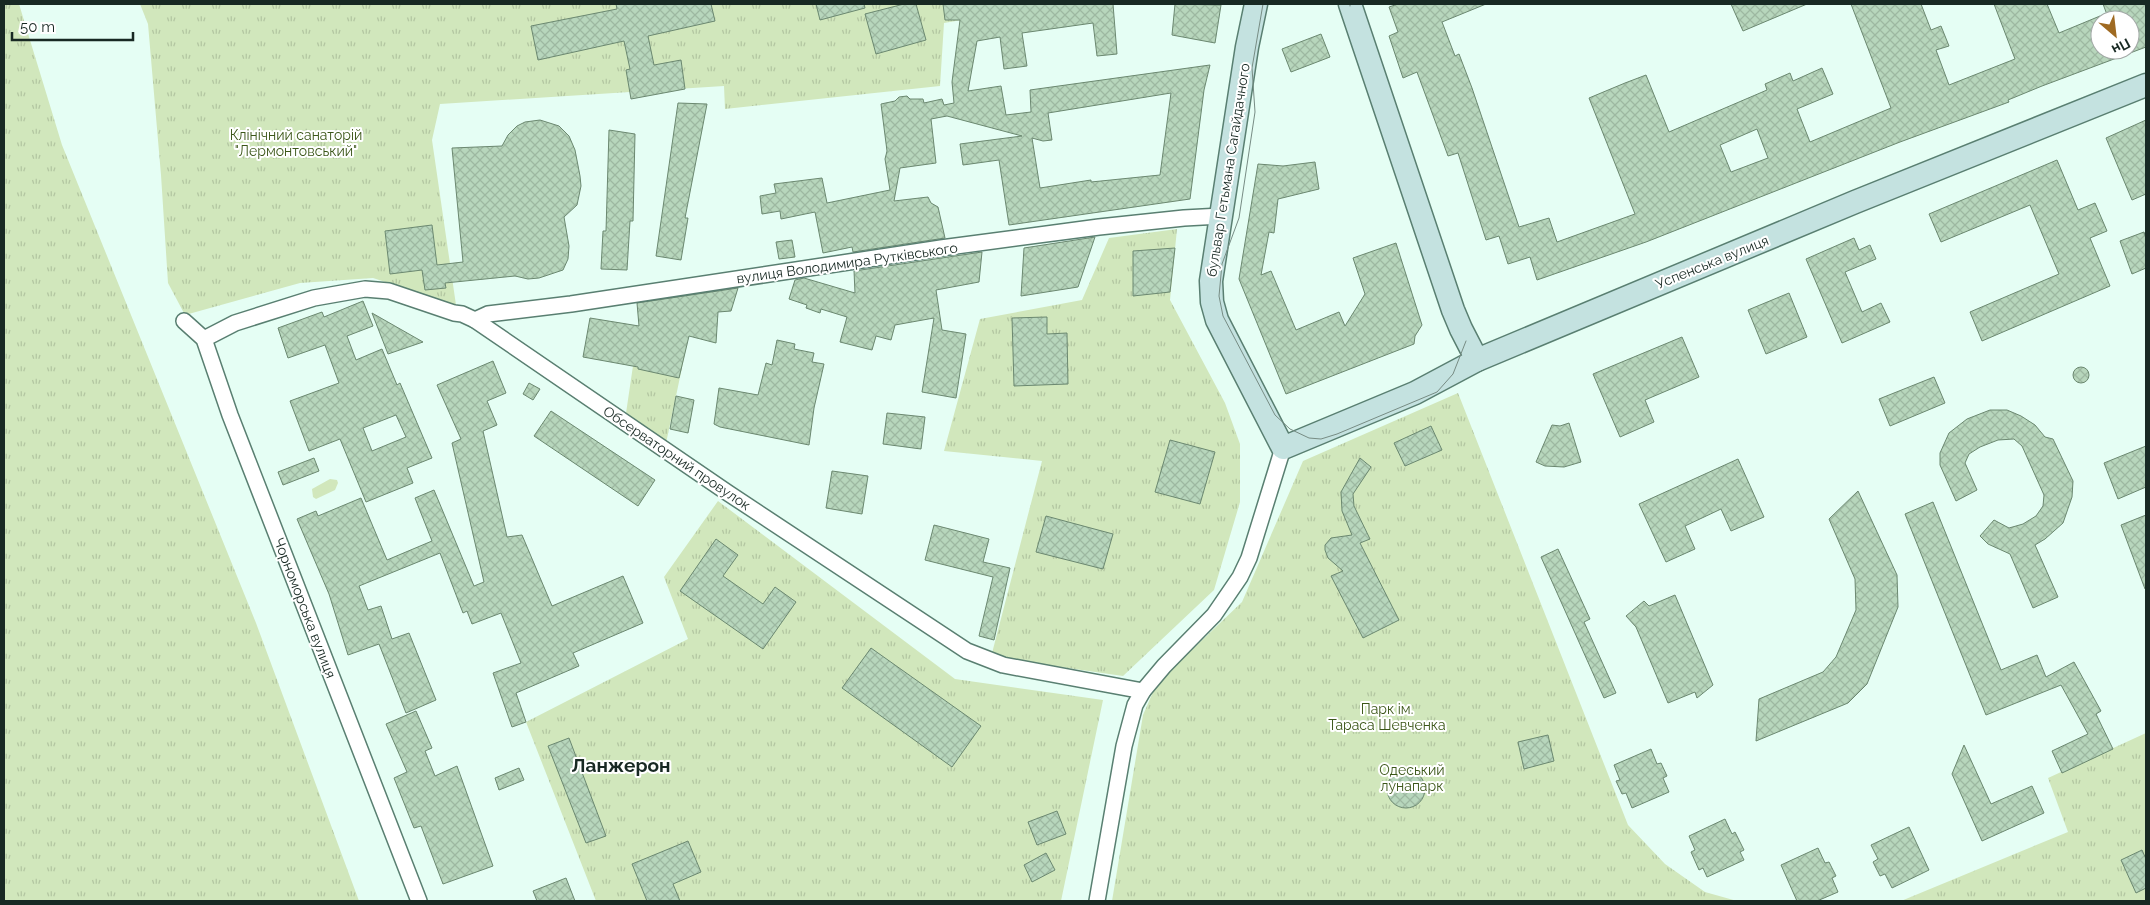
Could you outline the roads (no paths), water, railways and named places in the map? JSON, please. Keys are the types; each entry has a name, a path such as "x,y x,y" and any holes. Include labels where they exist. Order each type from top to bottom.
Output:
{"street":[{"name":"бульвар Гетьмана Сагайдачного","path":"1256,4 1247,47 1211,281 1212,302 1217,320 1283,448"},
{"path":"1350,5 1423,222 1472,350"},
{"name":"Успенська вулиця","path":"1283,448 1415,393 1472,350 1846,206 2146,85"},
{"name":"вулиця Володимира Рутківського","path":"474,320 488,314 571,304 941,248 1108,226 1221,216"},
{"name":"Обсерваторний провулок","path":"204,340 235,323 314,298 365,289 389,291 462,314 474,320 728,493 967,651 1003,665 1143,691"},
{"name":"Чорноморська вулиця","path":"184,321 204,340 230,415 418,901"},
{"path":"1097,901 1124,746 1135,705 1143,691 1164,666 1214,615 1240,577 1249,558 1283,448"}],"tram line":[{"path":"1263,4 1252,68 1255,112 1239,218 1222,264 1219,296 1223,316 1275,415 1290,429 1309,438 1321,439 1337,434 1437,392 1453,374 1466,341"}],"district":[{"name":"Ланжерон","path":"621,765"}],"park label":[{"name":"Клінічний санаторій \"Лермонтовський\"","path":"296,144"},
{"name":"Парк ім. Тараса Шевченка","path":"1387,718"},
{"name":"Одеський лунапарк","path":"1412,778"}]}
